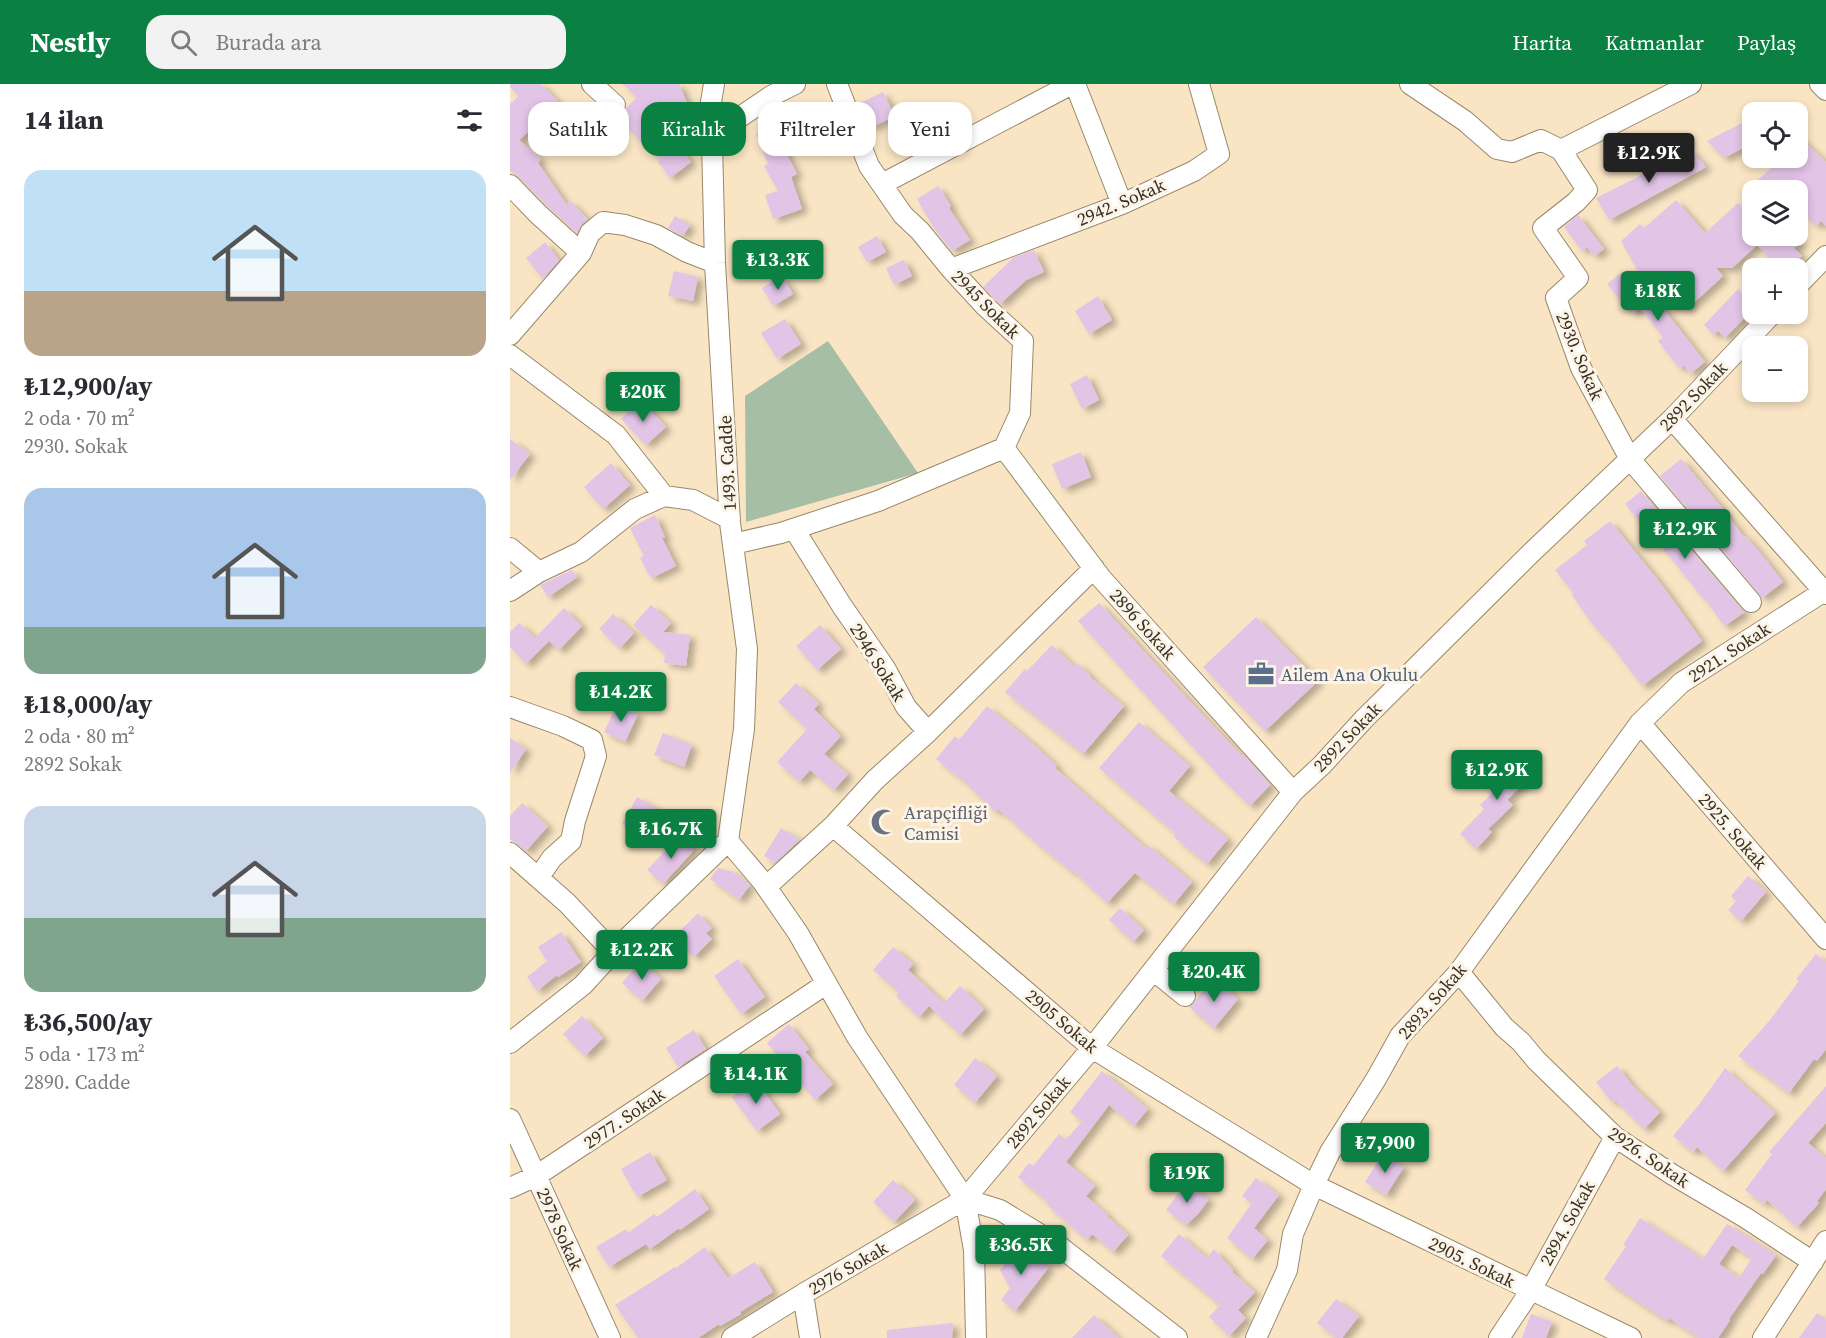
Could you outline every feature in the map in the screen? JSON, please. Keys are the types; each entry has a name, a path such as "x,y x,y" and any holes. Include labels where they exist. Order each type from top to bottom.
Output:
{"street":[{"path":"592,84 612,102"},
{"name":"1493. Cadde","path":"711,102 714,84"},
{"path":"746,113 795,84"},
{"name":"2945 Sokak","path":"837,84 870,166 903,215 920,231 985,306 1023,341 1020,413 1004,448"},
{"path":"882,184 1073,84 1122,204"},
{"name":"2942. Sokak","path":"951,269 1122,204 1194,171 1219,154 1199,84"},
{"path":"1410,84 1465,121 1497,149 1512,152 1541,140 1561,150 1691,84"},
{"path":"1820,84 1826,90"},
{"name":"2930. Sokak","path":"1561,150 1587,190 1576,202 1543,228 1578,278 1556,298 1581,368 1630,459"},
{"name":"1493. Cadde","path":"712,156 715,263 730,519 747,649 744,729 728,841"},
{"path":"510,185 581,253"},
{"path":"510,335 581,253 590,233 603,222 625,225 656,235 687,252 715,263"},
{"path":"1808,275 1826,256"},
{"name":"2892 Sokak","path":"965,1199 1092,1048 1293,792 1530,554 1672,419 1762,324"},
{"path":"510,355 616,435 664,496"},
{"path":"1672,419 1825,592"},
{"path":"733,544 794,529 878,501 1004,448"},
{"name":"2896 Sokak","path":"1004,448 1094,568 1293,792"},
{"path":"1630,459 1751,602"},
{"path":"510,591 538,572 581,552 635,509 664,496 693,500 730,519"},
{"name":"2946 Sokak","path":"794,529 842,606 885,668 906,707 928,732"},
{"path":"510,548 538,572"},
{"path":"766,887 833,826 875,780 928,732 1094,568"},
{"name":"2921. Sokak","path":"1640,723 1681,683 1825,592"},
{"path":"510,707 563,726 592,740 596,756 575,821 571,841 552,858 525,873"},
{"name":"2925. Sokak","path":"1640,723 1826,939"},
{"name":"2893. Sokak","path":"1256,1338 1287,1270 1293,1234 1314,1185 1330,1152 1400,1036 1459,972 1640,723"},
{"name":"2905 Sokak","path":"833,826 1092,1048 1314,1185"},
{"path":"510,1043 583,986 613,952 728,841 766,887 798,933 857,1037 965,1199 974,1250 976,1338"},
{"path":"510,853 525,873 567,903 613,952"},
{"path":"1153,970 1185,996"},
{"name":"2926. Sokak","path":"1459,972 1504,1027 1615,1137 1813,1262"},
{"name":"2977. Sokak","path":"510,1188 536,1176 826,984"},
{"name":"2978 Sokak","path":"510,1119 610,1338"},
{"name":"2894. Sokak","path":"1499,1338 1531,1290 1615,1137"},
{"name":"2905. Sokak","path":"1314,1185 1631,1338"},
{"path":"965,1199 1000,1210 1059,1246 1177,1338"},
{"name":"2976 Sokak","path":"732,1338 965,1199"},
{"path":"1763,1338 1826,1241"},
{"path":"803,1294 810,1338"}],"green space":[{"path":"828,341 918,473 746,522 745,396"}],"building":[{"path":"510,84 541,84 558,102 528,102 528,132 519,140 528,148 528,156 538,156 541,159 538,163 567,205 570,201 588,219 577,233 510,171 510,104 519,96"},
{"path":"622,84 679,84 687,102 641,102 641,141 629,129 629,105 637,97"},
{"path":"883,92 888,102 888,119 876,125 876,102 862,102"},
{"path":"1742,123 1742,148 1724,158 1707,141"},
{"path":"1808,145 1826,162 1826,226 1821,221 1816,226 1808,218 1808,180 1758,180 1771,168 1808,168"},
{"path":"1691,150 1706,167 1609,220 1596,198"},
{"path":"656,156 686,156 691,162 670,178 658,162 660,160"},
{"path":"765,156 788,156 797,174 791,177 802,209 773,219 765,195 778,191 764,166 768,164"},
{"path":"938,186 970,240 952,251 935,230 917,199"},
{"path":"1676,200 1705,233 1738,203 1742,208 1742,246 1756,246 1732,268 1716,268 1723,276 1687,309 1650,273 1643,280 1621,241 1640,224 1644,228"},
{"path":"1578,215 1604,249 1594,256 1587,247 1582,251 1564,227"},
{"path":"675,216 690,225 683,236 668,228"},
{"path":"877,236 886,252 867,262 858,247"},
{"path":"545,242 559,260 543,279 526,258"},
{"path":"1758,246 1796,246 1794,248 1802,256 1800,258 1769,257"},
{"path":"1034,250 1044,272 1026,280 1000,304 983,287 1013,258"},
{"path":"904,260 912,276 894,285 886,268"},
{"path":"674,271 698,277 693,301 668,296"},
{"path":"1622,272 1636,290 1645,285 1705,362 1690,374 1684,365 1680,369 1658,341 1663,337 1644,313 1639,308 1632,314 1607,284"},
{"path":"782,276 793,294 773,306 762,288"},
{"path":"1738,289 1742,294 1742,320 1725,338 1718,331 1714,335 1704,325"},
{"path":"1098,296 1112,320 1089,334 1075,311"},
{"path":"785,319 801,344 777,359 761,333"},
{"path":"1087,375 1099,400 1082,409 1070,384"},
{"path":"641,400 666,427 646,445 621,419"},
{"path":"510,439 530,454 510,480"},
{"path":"1081,452 1091,477 1062,489 1052,464"},
{"path":"1681,459 1783,582 1762,598 1660,476"},
{"path":"611,463 630,485 603,509 584,487"},
{"path":"1641,491 1745,612 1724,626 1706,600 1625,504"},
{"path":"655,515 665,537 662,538 676,566 650,577 640,558 644,556 630,528"},
{"path":"1610,521 1662,585 1702,641 1642,686 1590,621 1572,595 1574,594 1555,570 1587,545 1584,541"},
{"path":"572,570 577,577 548,597 540,585"},
{"path":"1099,603 1270,785 1250,806 1221,778 1078,621"},
{"path":"651,605 671,623 663,632 690,635 686,666 664,663 665,654 633,625"},
{"path":"564,608 582,626 559,650 549,641 526,664 510,647 510,632 519,623 535,638"},
{"path":"613,614 634,633 620,648 599,629"},
{"name":"Ailem Ana Okulu","path":"1256,617 1318,681 1265,731 1203,667"},
{"path":"820,625 841,649 817,670 796,646"},
{"path":"1052,645 1074,666 1077,663 1124,706 1083,754 1005,692 1025,669 1027,671"},
{"path":"796,683 819,704 814,709 841,736 824,754 848,774 834,790 810,770 799,782 777,762 807,729 778,702"},
{"path":"617,704 638,714 625,742 604,732"},
{"path":"987,706 1030,741 1057,766 1055,768 1146,848 1148,845 1192,882 1174,904 1135,873 1107,903 1073,871 1035,842 998,809 996,812 971,787 936,759 955,736 959,740"},
{"path":"1139,722 1190,766 1169,791 1228,839 1207,864 1174,837 1176,834 1099,768"},
{"path":"663,733 692,745 684,767 654,755"},
{"path":"510,738 526,749 510,773"},
{"path":"1509,756 1512,759 1516,756 1526,766 1521,771 1529,778 1507,800 1513,805 1488,829 1492,832 1476,849 1460,834 1484,809 1480,805 1502,783 1493,773"},
{"path":"637,797 662,812 647,838 622,824"},
{"path":"522,803 548,826 526,851 510,839 510,816"},
{"path":"781,828 799,839 775,863 764,856"},
{"path":"679,836 694,850 663,884 647,870"},
{"path":"718,868 733,872 750,885 739,900 710,879"},
{"path":"1748,876 1766,892 1741,921 1728,910 1736,901 1731,896"},
{"path":"1120,908 1144,930 1133,942 1109,920"},
{"path":"698,913 712,928 706,933 712,939 694,957 674,937"},
{"path":"561,932 581,962 558,977 557,975 537,991 527,977 547,961 538,947"},
{"path":"893,947 913,964 908,970 944,1003 960,986 984,1009 960,1035 929,1006 919,1017 896,996 899,992 873,970"},
{"path":"1816,954 1826,962 1826,1049 1817,1061 1814,1059 1789,1093 1738,1056 1770,1020 1799,981 1796,979"},
{"path":"738,959 765,997 741,1014 714,976"},
{"path":"641,961 661,979 642,1001 622,983"},
{"path":"1215,978 1238,999 1214,1028 1189,1007"},
{"path":"582,1016 603,1038 585,1056 563,1034"},
{"path":"789,1024 809,1049 805,1052 833,1084 815,1100 767,1043"},
{"path":"694,1030 706,1049 678,1067 666,1048"},
{"path":"975,1058 997,1076 975,1103 954,1085"},
{"path":"1617,1066 1632,1085 1660,1112 1644,1129 1615,1100 1612,1102 1596,1082"},
{"path":"1725,1068 1775,1113 1723,1171 1697,1147 1693,1152 1673,1136"},
{"path":"1102,1071 1148,1109 1134,1126 1109,1105 1066,1162 1095,1186 1086,1196 1128,1235 1113,1252 1092,1234 1087,1240 1018,1177 1029,1163 1033,1166 1059,1134 1066,1140 1082,1121 1070,1112"},
{"path":"756,1080 780,1114 757,1131 732,1097"},
{"path":"1826,1086 1826,1123 1808,1143 1826,1158 1826,1189 1817,1201 1819,1203 1797,1227 1767,1200 1764,1204 1745,1190 1772,1154 1769,1152"},
{"path":"650,1152 667,1180 637,1197 621,1169"},
{"path":"1383,1154 1404,1167 1386,1195 1365,1182"},
{"path":"1256,1178 1279,1195 1254,1228 1268,1240 1252,1259 1227,1238 1252,1203 1242,1196"},
{"path":"893,1180 915,1200 894,1222 873,1202"},
{"path":"1186,1183 1209,1199 1186,1225 1166,1210"},
{"path":"695,1189 709,1209 650,1249 646,1244 609,1267 596,1247 626,1229 628,1233 654,1214 657,1217"},
{"path":"1640,1218 1703,1259 1727,1224 1776,1255 1763,1274 1761,1273 1718,1338 1699,1338 1669,1318 1667,1321 1604,1279 1626,1246 1623,1245","holes":["1732,1245 1752,1258 1739,1278 1719,1264"]},
{"path":"1179,1234 1207,1258 1214,1249 1233,1270 1232,1272 1255,1292 1238,1310 1246,1318 1229,1336 1209,1317 1220,1305 1161,1256"},
{"path":"1020,1245 1049,1267 1015,1311 1001,1300 1010,1288 1000,1270"},
{"path":"705,1247 728,1278 755,1262 773,1292 740,1312 741,1314 720,1326 719,1324 698,1338 638,1338 615,1305 676,1268"},
{"path":"1336,1299 1359,1316 1342,1338 1337,1338 1317,1323"},
{"path":"1817,1313 1826,1319 1826,1338 1799,1338"},
{"path":"1531,1314 1552,1322 1546,1338 1522,1338"},
{"path":"1094,1315 1119,1338 1072,1338"},
{"path":"953,1323 952,1338 887,1338 887,1330"}],"place":[{"name":"Ailem Ana Okulu","path":"1261,674"},
{"name":"Arapçifliği Camisi","path":"884,822"}]}
